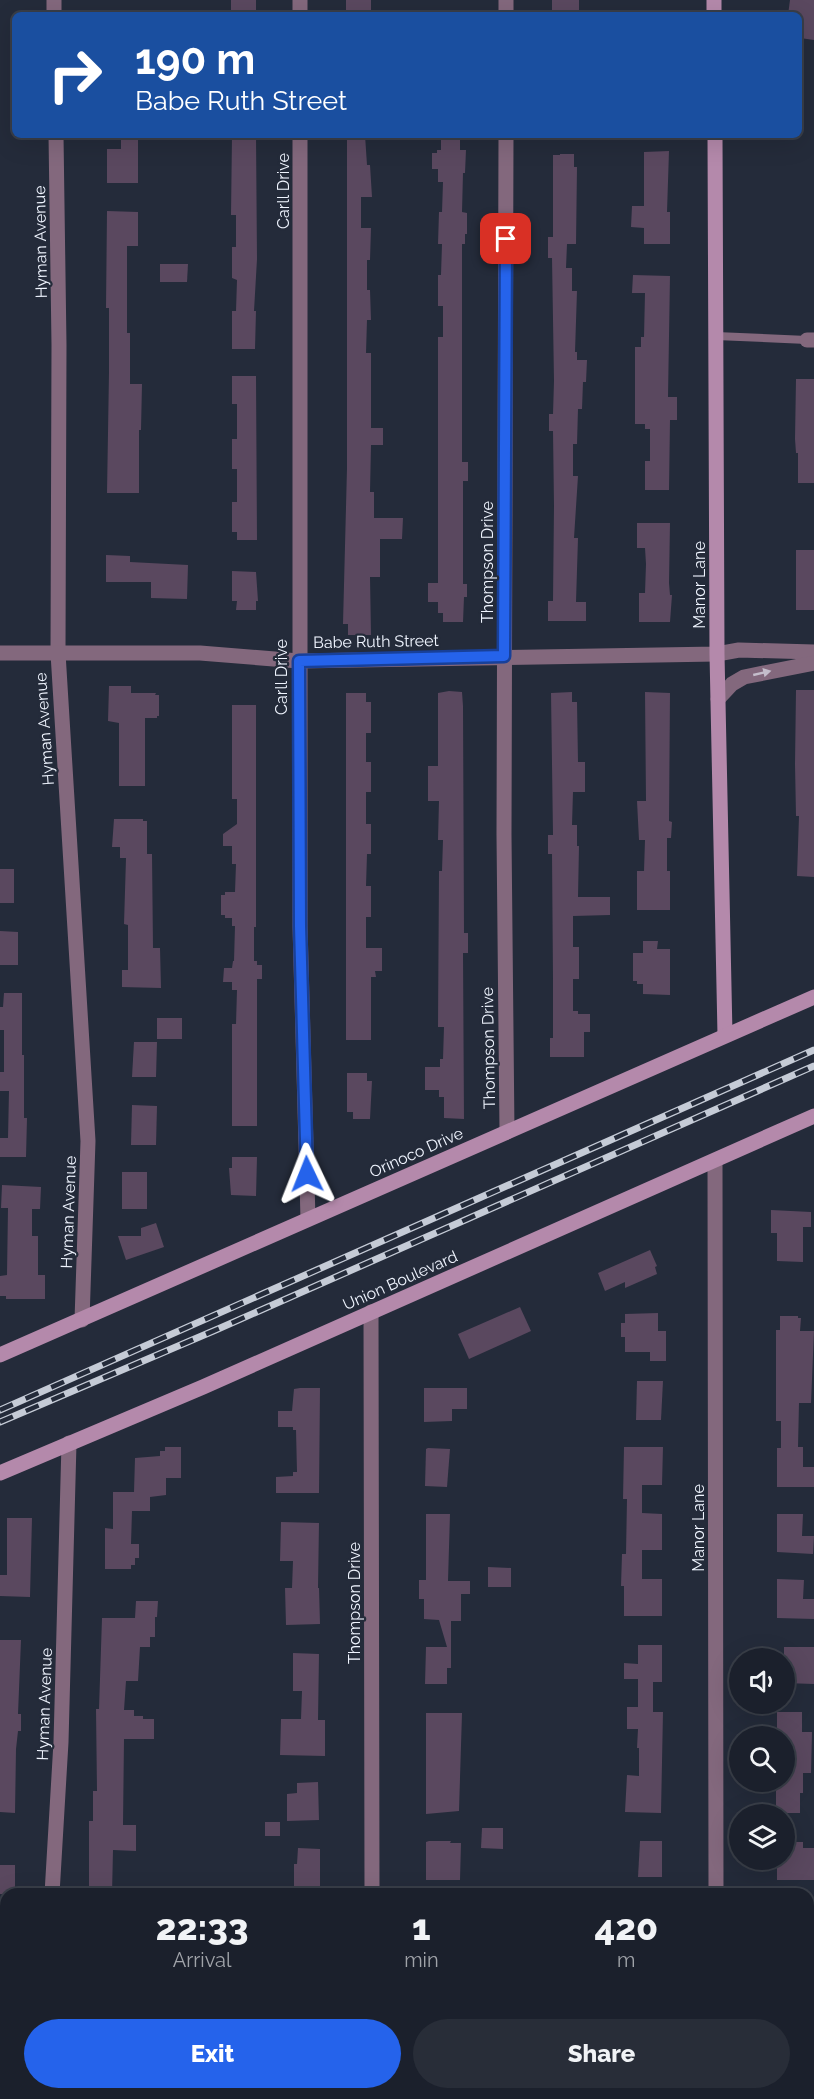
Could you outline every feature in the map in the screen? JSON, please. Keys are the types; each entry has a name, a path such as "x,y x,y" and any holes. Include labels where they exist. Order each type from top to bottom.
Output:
{"street":[{"name":"Hyman Avenue","path":"56,138 59,345 58,653 88,1141 82,1320"},
{"name":"Carll Drive","path":"300,138 300,926 308,1219"},
{"name":"Thompson Drive","path":"506,138 504,656 507,1132"},
{"name":"Manor Lane","path":"715,138 717,654 725,1035"},
{"name":"Babe Ruth Street","path":"0,653 200,653 299,661 717,654 739,650 814,652"},
{"path":"718,699 732,684 744,677 814,663"},
{"name":"Orinoco Drive","path":"0,1355 814,997"},
{"name":"Union Boulevard","path":"0,1473 372,1312 814,1116"},
{"name":"Manor Lane","path":"715,1161 716,1888"},
{"name":"Thompson Drive","path":"372,1312 372,1888"},
{"name":"Hyman Avenue","path":"52,1888 61,1742 69,1443"}],"lane":[{"path":"716,336 810,340"}],"building":[{"path":"231,0 256,0 256,12 231,12"},
{"path":"346,0 371,0 371,12 346,12"},
{"path":"552,0 579,0 579,12 552,12"},
{"path":"790,0 814,0 814,40 802,38 802,12 788,12"},
{"path":"121,138 138,138 138,183 107,183 107,149 121,149"},
{"path":"232,138 256,138 255,349 232,349 232,311 236,311 237,280 232,278 232,247 236,247 236,215 231,215"},
{"path":"347,138 365,138 372,197 361,197 361,228 371,228 370,260 367,260 367,290 370,290 371,320 367,320 366,353 371,353 371,428 383,428 383,445 371,445 370,492 374,492 374,518 403,518 402,539 380,539 380,577 370,577 371,635 348,635 348,624 343,624 347,468"},
{"path":"441,138 460,138 460,150 466,150 462,212 467,213 467,234 465,234 465,244 462,244 462,462 468,462 468,481 463,481 463,584 467,584 467,597 464,597 463,622 443,622 443,613 438,613 438,602 428,602 428,583 438,583 438,337 443,337 443,306 438,306 438,275 441,275 442,244 438,244 443,182 438,182 438,169 432,169 432,153 441,150"},
{"path":"669,151 667,212 670,212 670,244 644,244 644,228 631,227 632,206 644,206 644,152"},
{"path":"574,154 574,167 577,167 576,244 567,244 566,268 572,268 572,291 577,291 575,352 577,352 577,360 587,360 582,409 578,409 577,444 573,444 573,476 578,476 574,538 578,538 576,602 586,602 586,621 548,621 548,601 553,601 553,431 549,431 549,414 553,414 554,381 552,258 548,258 548,237 553,237 553,155"},
{"path":"107,211 138,212 138,246 127,246 127,333 130,333 130,384 142,384 139,493 107,493 109,308 106,308"},
{"path":"160,264 188,264 187,282 160,282"},
{"path":"633,275 670,276 668,397 677,397 677,420 670,420 669,490 645,490 645,461 650,461 650,429 645,429 645,424 635,424 635,347 641,347 641,337 644,337 645,293 632,293"},
{"path":"232,376 256,376 257,540 237,540 237,532 232,532 232,502 237,502 237,469 232,469 232,439 237,439 237,404 232,404"},
{"path":"796,379 814,379 814,483 798,483 798,453 796,453 795,439"},
{"path":"637,523 670,523 669,583 670,595 672,595 670,622 639,622 639,593 645,593 646,564 645,548 637,548"},
{"path":"796,550 814,550 814,610 796,610"},
{"path":"106,555 130,556 130,562 188,565 187,599 151,598 151,582 106,582"},
{"path":"232,571 256,572 258,601 256,601 256,610 236,610 237,601 232,601"},
{"path":"109,686 131,686 131,693 159,695 159,716 145,718 145,786 119,786 119,723 108,721"},
{"path":"796,690 814,690 814,877 797,876 799,816 796,816"},
{"path":"462,692 463,706 464,933 468,933 468,953 463,953 464,1119 444,1118 444,1097 439,1097 439,1090 425,1090 425,1067 440,1067 440,1059 443,1059 444,1027 438,1027 439,871 442,871 443,840 438,840 439,801 428,801 428,766 438,766 438,693"},
{"path":"572,692 572,702 577,702 578,762 585,762 585,792 573,792 572,825 577,825 577,846 579,846 578,897 610,897 610,915 573,916 573,947 579,947 579,979 573,979 573,1011 578,1011 578,1014 590,1014 590,1032 584,1032 584,1057 550,1057 550,1038 553,1038 552,854 548,854 548,835 553,835 551,693"},
{"path":"645,692 670,693 669,821 672,822 671,838 667,838 667,871 670,871 670,910 637,910 637,871 644,871 645,840 639,840 637,801 646,801"},
{"path":"346,693 366,693 366,702 371,702 371,733 366,733 366,762 371,762 371,792 366,792 366,824 371,824 371,854 367,854 366,886 371,886 371,917 366,917 366,948 382,948 382,971 375,971 376,977 371,977 371,1040 346,1040"},
{"path":"232,705 256,705 254,961 257,961 257,965 262,965 262,979 257,979 257,1126 232,1126 232,1024 236,1024 237,990 232,990 232,982 223,982 224,968 232,968 234,961 235,926 232,926 232,918 225,918 225,915 221,915 221,895 225,895 225,892 235,892 236,864 232,864 232,846 223,846 223,834 237,824 237,799 232,799"},
{"path":"114,819 147,821 147,854 152,854 153,948 160,948 161,988 122,987 122,970 128,970 128,925 124,924 126,858 120,858 120,847 112,847"},
{"path":"0,869 14,869 14,903 0,903"},
{"path":"0,931 18,932 18,965 0,965"},
{"path":"643,941 658,941 657,949 670,949 670,995 643,994 643,984 633,981 633,953 643,953"},
{"path":"4,993 22,993 24,1118 27,1118 26,1157 0,1157 0,1138 8,1138 9,1091 0,1091 0,1072 4,1072 4,1030 0,1030 0,1007 3,1007"},
{"path":"157,1018 182,1018 182,1039 157,1039"},
{"path":"134,1042 157,1042 156,1077 132,1077"},
{"path":"347,1073 367,1073 367,1081 372,1081 370,1119 353,1119 353,1112 347,1112"},
{"path":"132,1105 157,1106 156,1145 131,1145"},
{"path":"232,1157 257,1157 256,1196 231,1195 229,1168 232,1168"},
{"path":"122,1172 147,1172 147,1209 122,1209"},
{"path":"2,1185 41,1187 40,1209 32,1209 32,1236 38,1236 38,1275 45,1275 45,1299 6,1299 6,1296 0,1296 0,1276 7,1275 8,1208 1,1208"},
{"path":"771,1210 811,1212 811,1227 803,1227 803,1262 777,1261 777,1233 771,1233"},
{"path":"156,1223 164,1247 126,1260 118,1236 141,1236 141,1228"},
{"path":"650,1250 657,1266 655,1267 657,1274 625,1288 625,1282 605,1291 598,1273"},
{"path":"520,1307 531,1331 469,1359 458,1334"},
{"path":"658,1313 658,1331 666,1331 666,1361 650,1361 650,1352 625,1352 625,1337 621,1337 621,1323 625,1323 625,1314"},
{"path":"780,1316 798,1316 801,1318 800,1331 814,1331 811,1403 799,1403 798,1447 803,1447 803,1467 814,1467 814,1487 777,1487 777,1448 781,1448 781,1421 776,1421 776,1330 780,1330"},
{"path":"637,1381 663,1381 661,1420 636,1420"},
{"path":"320,1388 319,1493 276,1493 276,1477 293,1476 293,1472 297,1472 296,1430 293,1430 293,1427 278,1427 278,1411 292,1411 294,1389"},
{"path":"424,1388 467,1388 467,1409 452,1409 452,1421 424,1422"},
{"path":"165,1447 181,1447 181,1478 166,1478 166,1495 150,1497 150,1511 132,1511 131,1544 139,1544 139,1558 135,1558 135,1565 131,1565 131,1569 105,1569 105,1528 113,1529 113,1492 134,1492 135,1458 160,1456 160,1451 165,1451"},
{"path":"624,1447 663,1447 662,1485 642,1485 642,1513 662,1514 662,1550 642,1550 642,1579 662,1579 662,1616 624,1616 624,1586 621,1586 622,1554 626,1554 627,1499 623,1499"},
{"path":"426,1449 450,1449 447,1487 425,1486"},
{"path":"426,1514 450,1514 448,1581 470,1581 470,1594 461,1594 461,1621 451,1621 451,1668 447,1668 447,1684 425,1684 426,1647 447,1647 439,1620 424,1619 424,1599 419,1599 419,1580 426,1580"},
{"path":"777,1514 803,1514 802,1536 814,1536 813,1554 777,1552"},
{"path":"7,1518 32,1518 30,1597 0,1596 0,1575 7,1575"},
{"path":"281,1522 319,1523 320,1624 286,1625 285,1588 292,1588 293,1561 280,1561"},
{"path":"488,1567 511,1568 511,1587 488,1587"},
{"path":"777,1579 804,1580 803,1599 814,1599 814,1619 777,1618"},
{"path":"136,1601 158,1601 155,1637 150,1637 150,1647 140,1647 138,1681 126,1681 124,1710 134,1710 134,1716 143,1716 143,1719 154,1719 154,1739 124,1739 123,1825 136,1825 136,1851 113,1850 112,1888 89,1888 89,1821 93,1821 93,1791 97,1791 96,1709 99,1709 102,1618 135,1618"},
{"path":"0,1640 21,1640 18,1714 21,1714 21,1731 18,1731 16,1749 15,1813 0,1812"},
{"path":"638,1645 662,1645 662,1682 653,1682 653,1712 663,1712 661,1813 625,1812 627,1775 639,1776 639,1748 637,1748 638,1729 627,1729 627,1707 638,1707 638,1679 624,1679 624,1663 638,1664"},
{"path":"814,1647 814,1684 795,1683 795,1648 784,1648"},
{"path":"293,1653 319,1654 318,1720 325,1720 325,1756 280,1755 281,1719 301,1719 302,1691 293,1691"},
{"path":"802,1712 802,1732 812,1732 811,1773 803,1773 800,1813 795,1813 795,1804 776,1804 776,1792 795,1792 795,1726 777,1726 777,1714"},
{"path":"426,1713 462,1713 459,1811 426,1814"},
{"path":"318,1782 319,1820 287,1821 287,1794 297,1793 297,1783"},
{"path":"265,1822 280,1822 280,1836 265,1836"},
{"path":"482,1828 503,1828 503,1849 481,1848"},
{"path":"640,1841 662,1841 662,1877 638,1877"},
{"path":"426,1842 461,1843 460,1880 426,1880"},
{"path":"795,1842 803,1842 803,1848 814,1848 814,1880 777,1880 777,1870 795,1870"},
{"path":"298,1848 320,1849 320,1887 294,1887 294,1864 297,1864"},
{"path":"0,1865 15,1865 15,1888 0,1888"}],"railway":[{"path":"0,1410 814,1050"},
{"path":"0,1422 218,1329 814,1066"}],"route":[{"path":"307,1174 300,926 299,661 504,656 506,239"}]}
